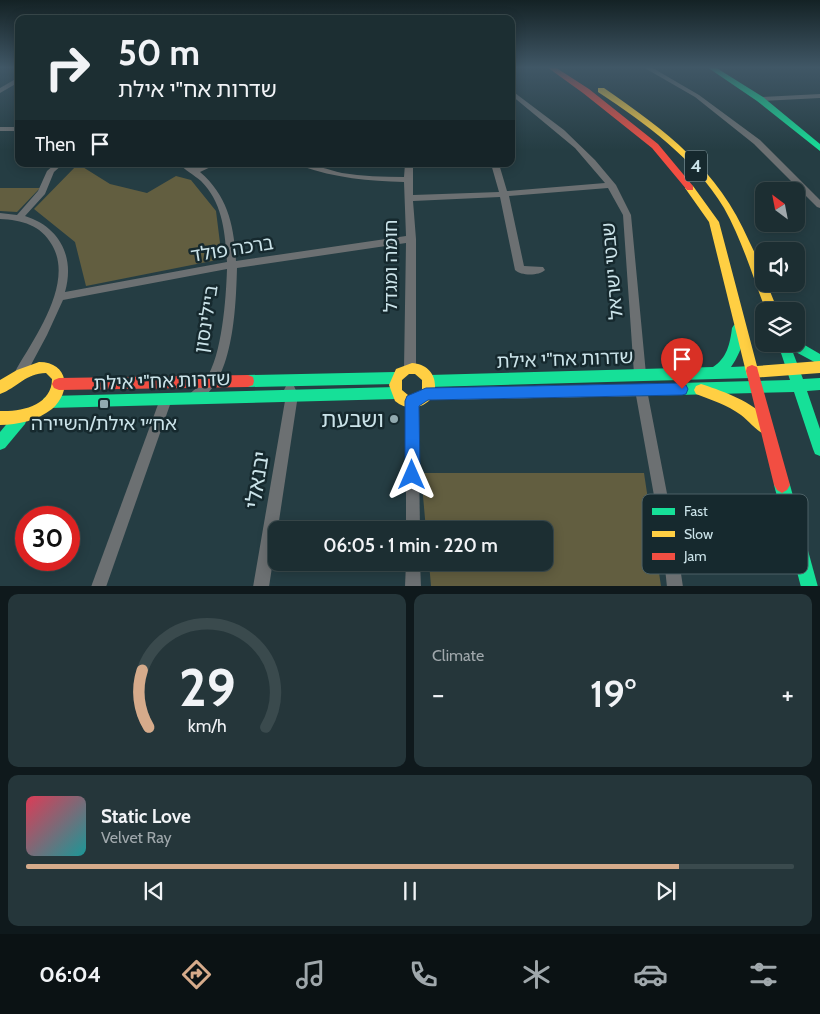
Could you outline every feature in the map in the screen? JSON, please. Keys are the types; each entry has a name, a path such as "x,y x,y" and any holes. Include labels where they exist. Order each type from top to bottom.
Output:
{"main road":[{"name":"4","path":"590,94 654,146 699,199 714,222 784,494"},
{"name":"4","path":"606,94 634,113 674,144 706,176 733,218 768,302"},
{"path":"753,94 817,143"},
{"path":"713,374 730,362 736,343 739,323"},
{"path":"805,351 820,360"},
{"path":"787,352 820,449"},
{"path":"0,388 11,377 40,367 55,371 58,377 58,384 49,402 30,415 20,419 0,418"},
{"name":"שדרות אח\"י אילת","path":"429,381 640,374 713,374 820,367"},
{"path":"410,369 420,370 430,385 426,394 412,401 406,400 396,393 394,386 396,378 401,372 410,369"},
{"name":"שדרות אח\"י אילת","path":"58,384 396,378"},
{"name":"שדרות אח\"י אילת","path":"426,394 701,390 820,384"},
{"path":"701,390 732,401 754,416 766,428"},
{"name":"שדרות אח\"י אילת","path":"49,402 396,393"},
{"path":"0,443 20,419"}],"street":[{"path":"694,94 757,142 820,205"},
{"name":"שבטי ישראל","path":"515,95 545,118 597,165 612,184 627,215 640,374"},
{"path":"760,99 820,96"},
{"path":"0,129 15,129"},
{"path":"20,216 42,192 47,177 56,167"},
{"name":"ביילינסון","path":"188,167 195,171 220,200 229,226 232,266 231,297 220,360 212,381 193,398"},
{"path":"195,171 205,167"},
{"path":"314,167 364,179 408,180"},
{"name":"חומה ומגדל","path":"409,167 411,239 410,369"},
{"path":"496,167 504,194 520,270 540,270"},
{"path":"410,198 504,194 612,184"},
{"path":"0,216 20,216 40,225 52,235 62,257 59,297 46,327 11,377"},
{"name":"ברכה פולד","path":"59,297 232,266 411,239"},
{"name":"יבנאלי","path":"261,586 292,395 287,380"},
{"path":"641,390 660,494"},
{"path":"98,586 166,399"},
{"path":"412,401 413,521"},
{"path":"413,571 413,586"}],"shaded area":[{"path":"75,167 83,167 110,184 147,193 176,176 191,180 216,211 222,259 86,286 75,242 34,209"},
{"path":"0,188 40,188 17,212 0,211"},
{"path":"421,473 644,473 647,494 642,494 642,574 659,574 661,586 431,586 430,571 553,571 553,521 425,521"}],"traffic: fast":[{"path":"753,94 820,148"},
{"path":"713,374 725,365 732,355 738,328"},
{"path":"805,351 820,360"},
{"path":"787,352 820,449"},
{"path":"429,381 752,372"},
{"path":"248,381 395,378"},
{"path":"756,388 820,384"},
{"path":"640,390 756,388"},
{"path":"49,402 396,393"},
{"path":"0,443 20,419"},
{"path":"782,485 784,494"},
{"path":"806,574 810,586"}],"traffic: slow":[{"path":"607,94 655,128 704,173 729,209 752,259 769,302"},
{"path":"690,188 714,222 752,371"},
{"path":"0,388 21,374 39,367 48,367 54,371 58,378 58,388 55,396 40,410 19,417 0,418"},
{"path":"752,372 820,367"},
{"path":"412,368 424,373 429,385 424,397 412,402 400,397 395,385 400,373 412,368"},
{"path":"426,394 640,390"},
{"path":"701,390 736,404 766,428"}],"traffic: jam":[{"path":"590,94 655,146 690,188"},
{"path":"752,371 782,485"},
{"path":"59,384 248,381"}],"place":[{"name":"אח״י אילת/השיירה","path":"104,404"},
{"name":"ושבעת","path":"394,419"}],"route":[{"path":"412,475 412,401 422,398 426,394 682,389"}]}
